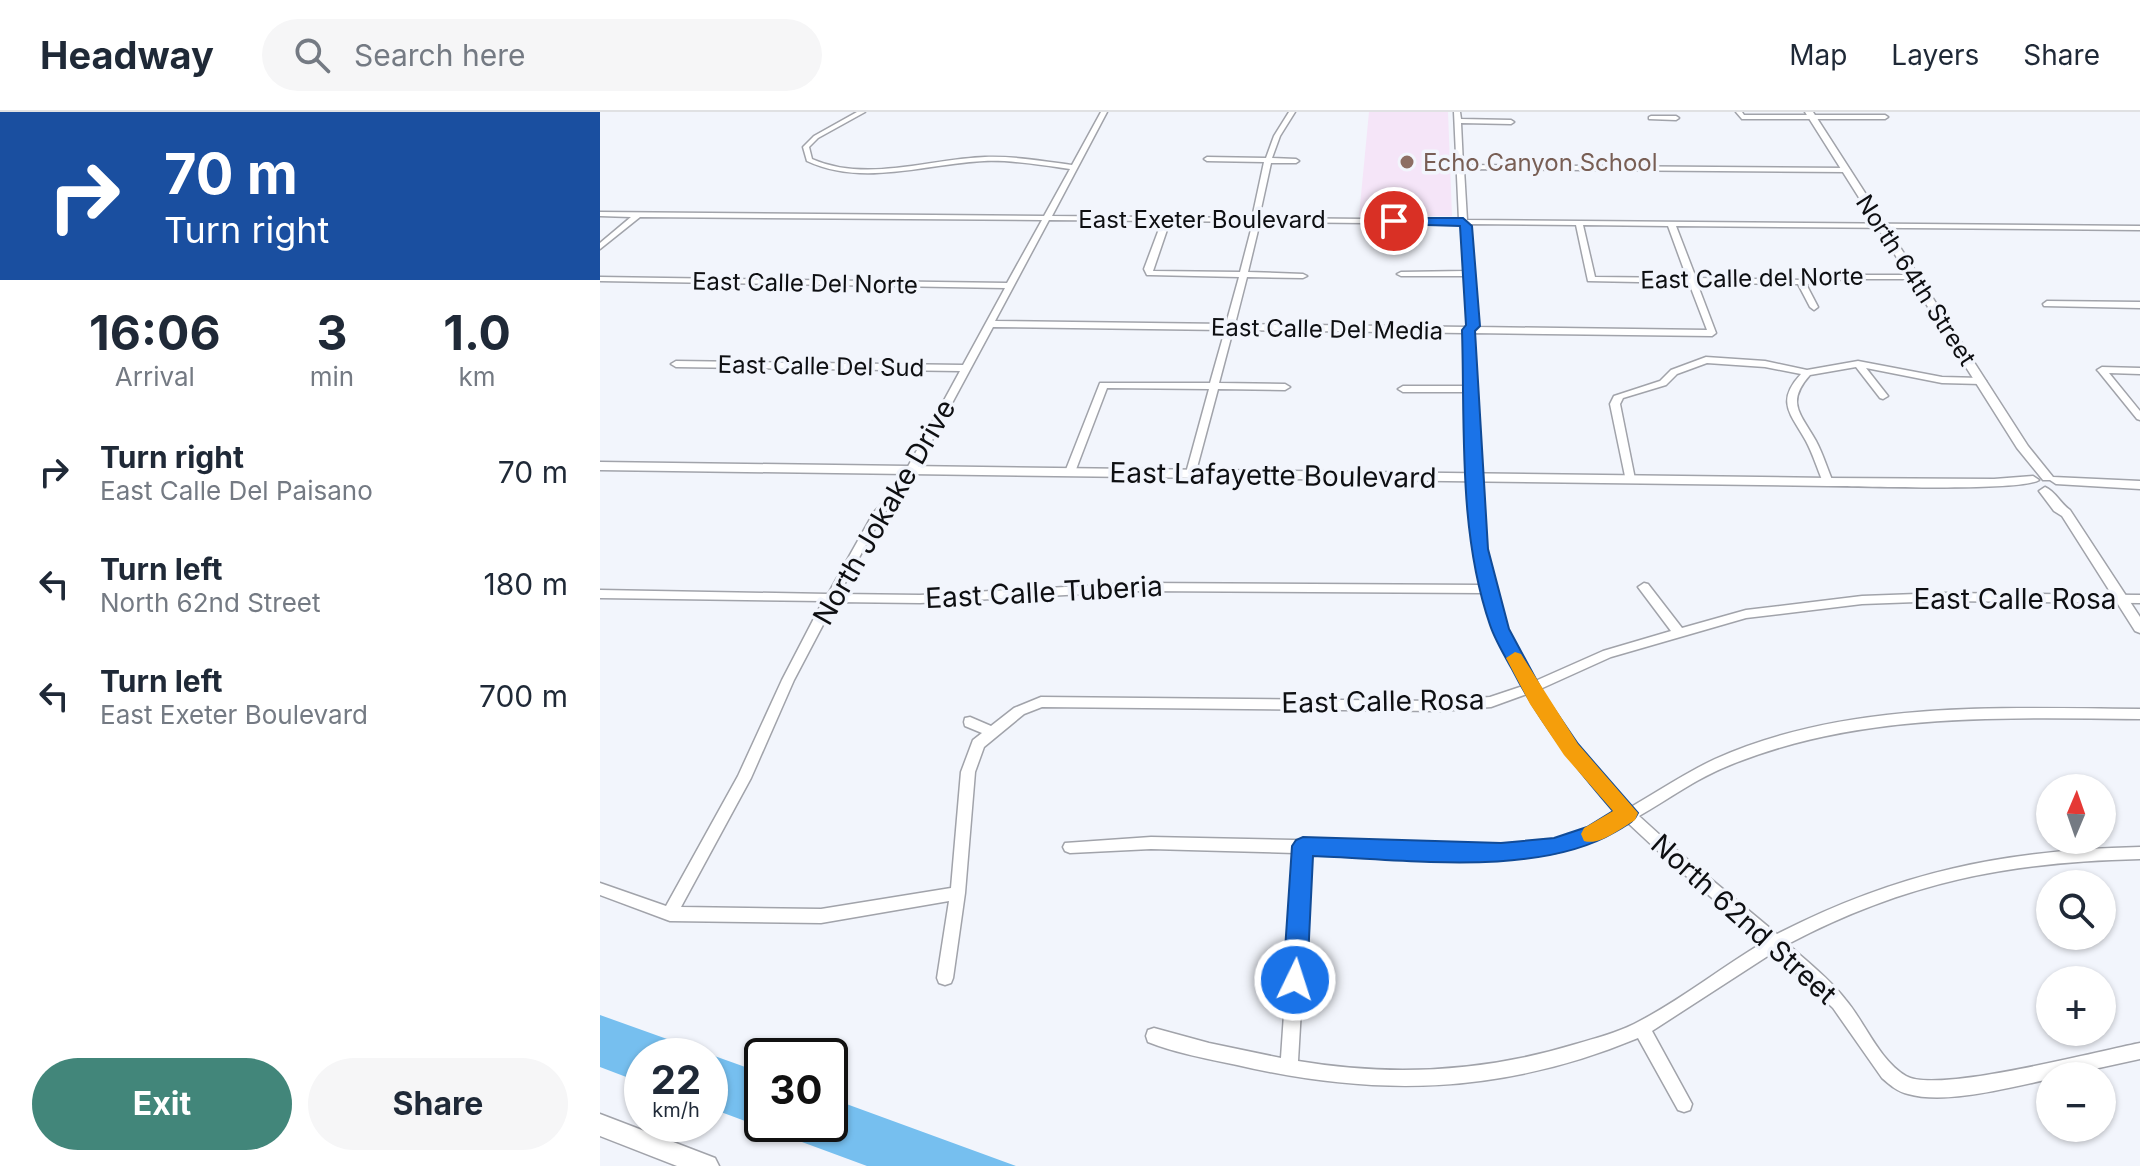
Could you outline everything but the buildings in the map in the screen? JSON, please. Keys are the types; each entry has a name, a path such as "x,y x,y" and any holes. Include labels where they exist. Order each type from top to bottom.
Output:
{"main road":[{"path":"600,1125 707,1166"}],"street":[{"path":"862,112 816,137 806,147 806,156 819,167 861,173 986,159 1074,167"},
{"name":"North Jokake Drive","path":"670,914 744,778 788,680 832,596 879,512 897,494 910,472 1104,112"},
{"path":"1191,473 1244,276 1269,160 1278,129 1292,112"},
{"path":"1739,112 1742,117 1885,117"},
{"path":"1651,118 1675,115 1682,133"},
{"name":"North 64th Street","path":"1811,115 2047,484 2058,508 2066,513 2140,628"},
{"path":"1458,116 1511,122"},
{"name":"North 62nd Street","path":"1458,116 1463,221 1466,226 1473,326 1469,330 1474,477 1487,589 1500,629 1531,688 1571,749 1628,813 1698,880 1775,943 1839,1002 1890,1074 1906,1086 1920,1089 1983,1084 2140,1051"},
{"path":"1207,159 1296,161"},
{"path":"1460,167 1846,170"},
{"name":"East Exeter Boulevard","path":"600,214 2140,228"},
{"path":"600,247 637,215"},
{"path":"1167,219 1148,269 1150,273 1303,276"},
{"name":"East Calle del Norte","path":"1579,223 1591,279 1801,282 1847,277 1914,277"},
{"path":"1671,223 1692,280"},
{"path":"1401,274 1470,273"},
{"name":"East Calle Del Norte","path":"600,279 1010,286"},
{"name":"East Calle Del Media","path":"989,324 1712,333 1692,280"},
{"path":"1801,282 1814,307"},
{"path":"2047,304 2140,305"},
{"path":"1630,479 1615,404 1619,396 1663,383 1674,372 1706,360 1765,364 1807,373 1858,364 1942,380 1981,381"},
{"name":"East Calle Del Sud","path":"676,364 967,368"},
{"path":"1858,364 1883,396"},
{"path":"2140,371 2102,370 2140,417"},
{"path":"1807,373 1791,392 1790,406 1811,442 1828,482"},
{"path":"1070,472 1103,385 1285,387"},
{"path":"1403,389 1471,389"},
{"name":"East Lafayette Boulevard","path":"600,466 1994,483 2082,488 2090,484 2140,485"},
{"name":"East Calle Tuberia","path":"600,594 967,597 1153,586 1487,589"},
{"path":"1644,587 1678,632"},
{"name":"East Calle Rosa","path":"991,732 1019,711 1041,702 1440,706 1491,702 1607,654 1678,632 1746,614 1862,600 1944,597 2140,599"},
{"path":"1070,847 1151,843 1501,852 1554,847 1594,833 1722,762 1806,734 1889,718 1980,714 2140,714"},
{"path":"945,978 958,893 968,772 978,744 991,732 970,722"},
{"path":"1289,1068 1303,846"},
{"path":"1154,1036 1289,1068 1385,1080 1482,1075 1560,1058 1642,1029 1775,943 1854,904 1922,879 2000,862 2140,853"},
{"path":"600,889 670,914 821,916 958,893"},
{"path":"1642,1029 1684,1104"}],"shaded area":[{"name":"Echo Canyon School","path":"1369,112 1448,112 1452,216 1359,216"}],"water":[{"path":"600,1015 664,1038 624,1038 624,1076 600,1067"},
{"path":"728,1061 744,1067 744,1121 728,1115"},
{"path":"848,1105 1016,1166 867,1166 802,1142 848,1142"}],"slow traffic":[{"path":"1515,658 1571,749 1628,813 1591,834"}],"place":[{"name":"Echo Canyon School","path":"1407,162"}],"route":[{"path":"1295,980 1303,846 1501,852 1554,847 1594,833 1628,813 1571,749 1537,698 1500,629 1487,589 1474,477 1469,330 1473,326 1466,226 1463,221 1394,221"}]}
